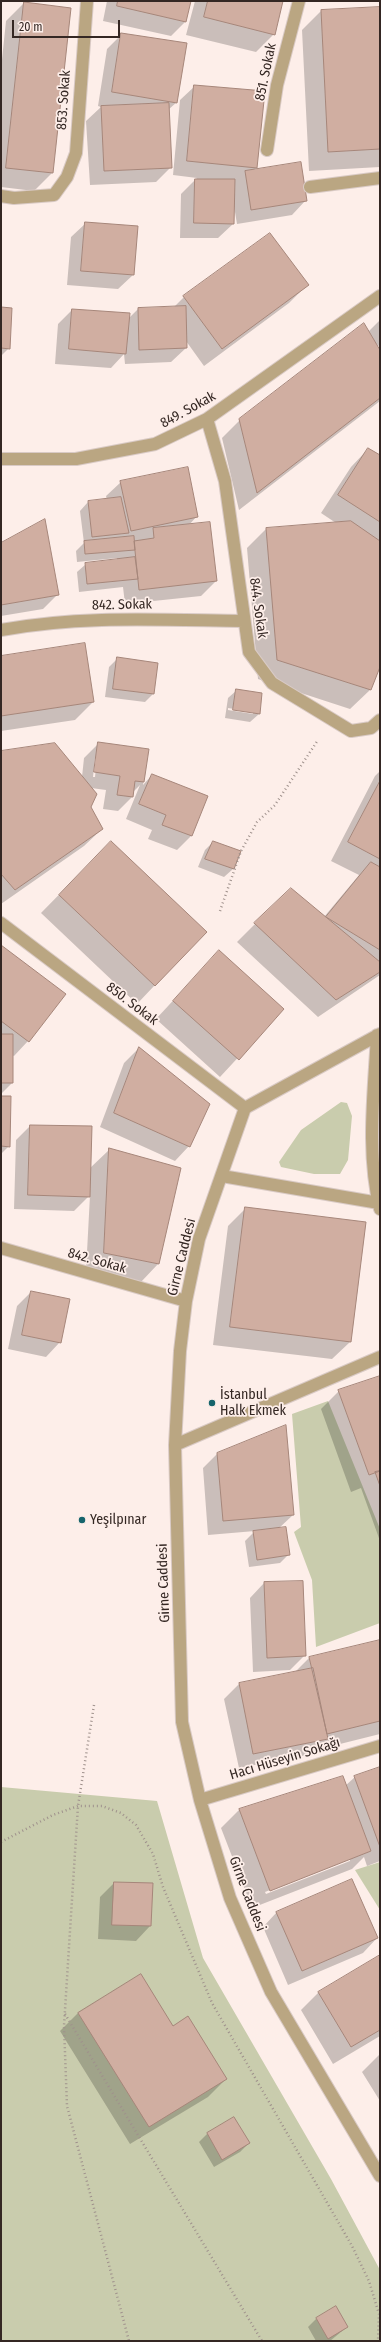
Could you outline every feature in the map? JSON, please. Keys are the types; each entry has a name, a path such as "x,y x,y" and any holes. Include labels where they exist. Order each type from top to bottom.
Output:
{"street":[{"name":"853. Sokak","path":"1,196 14,198 54,195 67,177 76,153 87,1"},
{"name":"851. Sokak","path":"267,150 277,85 299,1"},
{"path":"310,188 380,178"},
{"name":"849. Sokak","path":"1,459 76,459 155,444 207,419 380,296"},
{"name":"844. Sokak","path":"207,419 225,481 249,652 272,683 331,720 351,731 376,724"},
{"name":"842. Sokak","path":"1,630 36,624 128,619 244,621"},
{"name":"850. Sokak","path":"1,923 245,1108"},
{"path":"245,1108 379,1035"},
{"path":"222,1176 379,1206 374,1186 372,1148 379,1035"},
{"name":"Girne Caddesi","path":"245,1108 199,1239 186,1301 176,1396 175,1445 182,1722 200,1800 230,1898 271,1992 380,2176"},
{"name":"842. Sokak","path":"1,1248 186,1301"},
{"path":"175,1445 380,1357"},
{"name":"Hacı Hüseyin Sokağı","path":"200,1800 380,1746"}],"path":[{"path":"220,911 241,851 257,822 275,805 331,720"},
{"path":"94,1705 78,1806 65,2014 67,2106 130,2341"},
{"path":"1,1842 53,1815 78,1806 102,1806 121,1813 136,1826 153,1854 163,1887 212,2003 352,2246 369,2282 379,2314 378,2341"},
{"path":"65,2014 262,2341"}],"green space":[{"path":"341,1102 347,1103 352,1116 348,1160 340,1174 314,1174 281,1167 279,1162 301,1130"},
{"path":"328,1401 380,1529 380,1623 316,1647 312,1580 294,1532 301,1527 292,1414"},
{"path":"1,1787 157,1801 203,1958 331,2179 380,2270 380,2341 1,2341"},
{"path":"380,1862 380,1910 355,1870"}],"building":[{"path":"118,1 191,1 186,22 117,6"},
{"path":"208,1 283,1 275,35 204,17"},
{"path":"24,2 71,8 53,173 6,168"},
{"path":"380,7 380,149 328,152 321,10"},
{"path":"121,33 187,43 177,103 112,92"},
{"path":"194,85 265,91 257,168 187,161"},
{"path":"169,103 172,168 104,171 101,106"},
{"path":"301,162 307,201 251,210 245,171"},
{"path":"195,179 235,179 234,224 194,223"},
{"path":"85,222 138,226 134,275 81,271"},
{"path":"270,233 309,285 222,349 183,296"},
{"path":"186,306 187,348 139,350 138,308"},
{"path":"1,307 12,308 10,349 1,348"},
{"path":"72,309 130,313 126,354 69,349"},
{"path":"364,323 380,350 380,398 257,493 239,419"},
{"path":"368,448 380,455 380,522 338,495"},
{"path":"188,467 198,517 131,531 120,481"},
{"path":"121,497 129,533 92,537 88,501"},
{"path":"45,519 59,595 1,605 1,543"},
{"path":"351,521 380,541 380,667 371,690 277,660 266,528"},
{"path":"210,522 217,581 139,590 134,541 154,538 153,528"},
{"path":"134,536 135,550 85,554 84,541"},
{"path":"135,557 138,579 87,584 85,563"},
{"path":"85,643 94,702 1,716 1,656"},
{"path":"117,657 158,663 154,694 113,689"},
{"path":"236,689 262,693 260,714 233,710"},
{"path":"98,742 149,749 144,782 135,781 133,797 117,795 120,776 94,772"},
{"path":"55,743 97,794 91,807 103,829 15,890 1,874 1,751"},
{"path":"152,774 208,796 192,836 162,825 166,815 139,804"},
{"path":"380,781 380,859 348,842"},
{"path":"111,841 207,932 155,986 59,895"},
{"path":"213,841 241,851 234,869 205,859"},
{"path":"371,862 380,867 380,950 326,917"},
{"path":"291,888 380,962 380,972 336,1000 254,923"},
{"path":"1,945 66,994 29,1042 1,1021"},
{"path":"219,950 284,1009 239,1060 173,1001"},
{"path":"1,1034 13,1034 13,1083 1,1083"},
{"path":"139,1047 210,1104 190,1147 114,1113"},
{"path":"1,1096 11,1096 10,1147 1,1146"},
{"path":"30,1125 92,1126 90,1197 28,1195"},
{"path":"109,1148 181,1168 159,1264 104,1253"},
{"path":"245,1207 366,1222 351,1342 230,1327"},
{"path":"31,1291 70,1299 61,1343 22,1335"},
{"path":"380,1376 380,1471 369,1475 338,1390"},
{"path":"286,1425 294,1515 223,1521 217,1453"},
{"path":"380,1471 380,1486 375,1472"},
{"path":"286,1527 290,1555 257,1560 253,1531"},
{"path":"303,1581 306,1656 267,1658 264,1582"},
{"path":"380,1640 380,1721 327,1734 309,1657"},
{"path":"313,1668 328,1739 253,1754 239,1683"},
{"path":"380,1767 380,1847 354,1776"},
{"path":"343,1776 371,1851 270,1891 239,1809"},
{"path":"352,1879 378,1938 302,1971 276,1912"},
{"path":"114,1882 153,1883 151,1926 112,1925"},
{"path":"380,1955 380,2030 351,2047 318,1992"},
{"path":"141,1974 173,2026 188,2016 227,2079 149,2127 78,2013"},
{"path":"234,2117 250,2143 222,2160 207,2133"},
{"path":"336,2306 348,2327 328,2339 316,2318"}],"place":[{"name":"İstanbul Halk Ekmek","path":"212,1403"},
{"name":"Yeşilpınar","path":"82,1520"}]}
